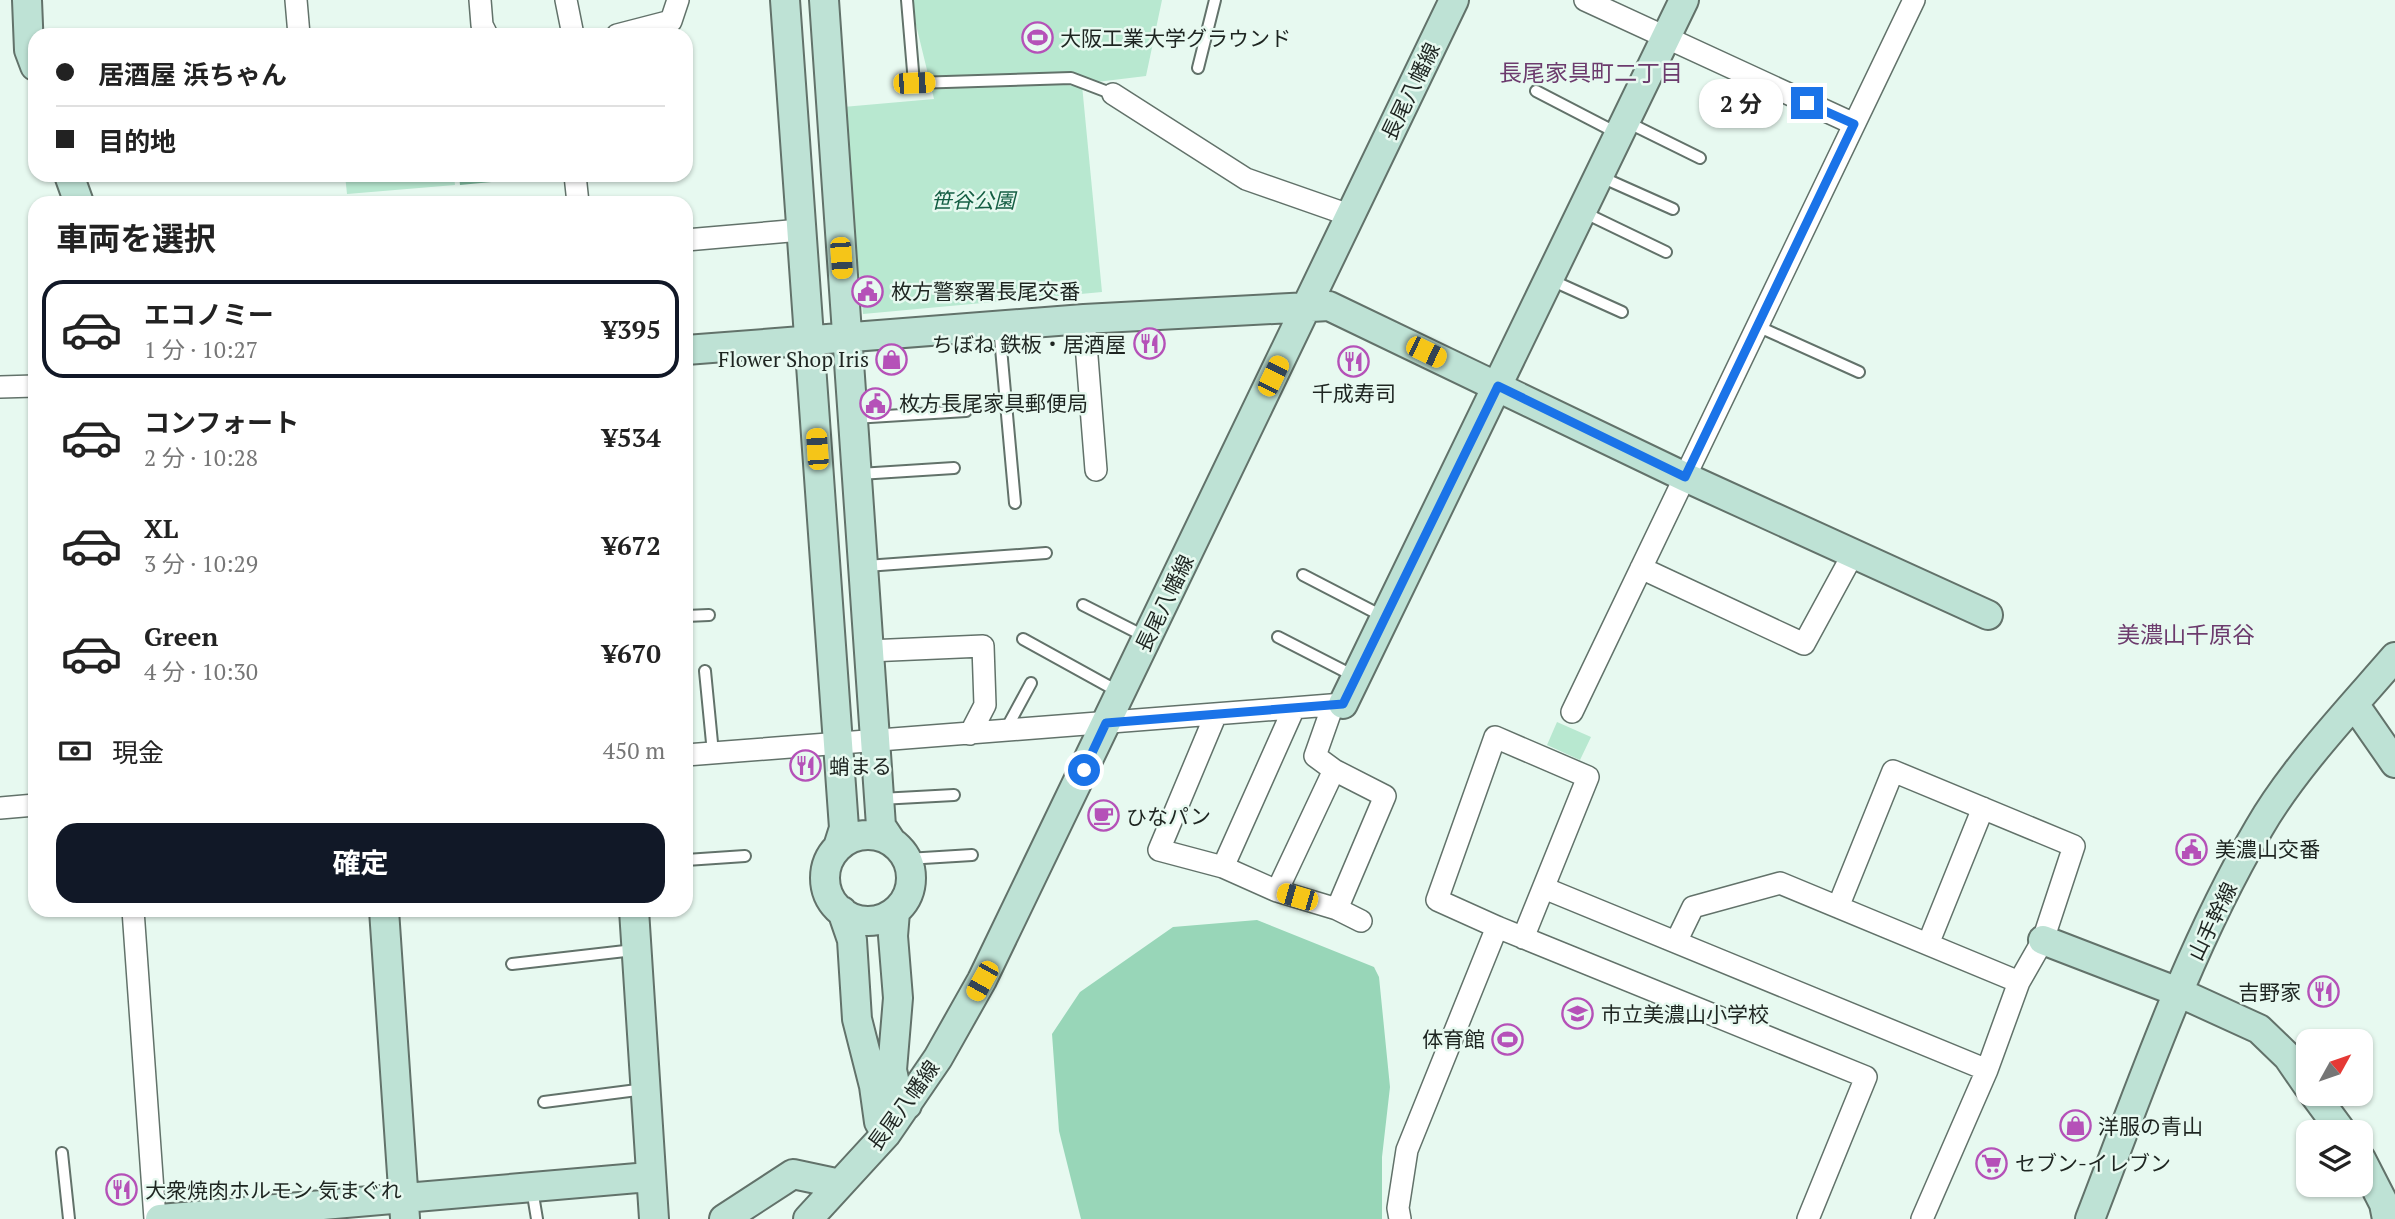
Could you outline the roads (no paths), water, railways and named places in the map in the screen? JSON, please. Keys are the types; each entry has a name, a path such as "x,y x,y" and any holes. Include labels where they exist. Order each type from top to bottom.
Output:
{"street":[{"path":"27,0 28,28"},
{"path":"296,0 298,28"},
{"path":"480,0 484,28"},
{"path":"566,0 572,28"},
{"path":"644,28 671,21 678,0"},
{"path":"785,0 844,828 838,846 830,858 826,887 842,911 852,940 857,1019 874,1086 879,1122 886,1134"},
{"path":"824,0 881,826 899,850 911,876 910,889 895,912 869,921 855,919 842,911"},
{"name":"長尾八幡線","path":"808,1219 886,1134 938,1058 982,981 1454,0"},
{"path":"1585,0 1854,124"},
{"path":"1337,909 1385,796 1334,770 1315,756 1338,704 1356,677 1385,618 1684,0"},
{"path":"1572,712 1914,0"},
{"path":"790,74 829,72"},
{"path":"1113,94 1246,179 1349,215"},
{"path":"693,239 800,219 838,205"},
{"path":"693,348 1308,304 1329,306 1685,477 1988,615"},
{"path":"1084,319 1096,470"},
{"path":"0,387 28,386"},
{"path":"819,476 856,474"},
{"path":"1641,569 1804,644 1853,554"},
{"path":"828,612 866,610"},
{"path":"868,650 983,646 985,705 970,734"},
{"name":"山手幹線","path":"2090,1219 2178,992 2210,919 2259,827 2354,704 2395,657"},
{"path":"693,754 1338,704"},
{"path":"2354,704 2395,763"},
{"path":"1223,867 1294,708"},
{"path":"1216,714 1159,849 1223,867 1277,891 1337,909 1361,921"},
{"path":"1524,938 1588,777 1495,737 1437,900 1497,927 1524,938 1866,1077 1808,1219"},
{"path":"1277,891 1334,770"},
{"path":"1838,906 1893,771 2074,846 2043,940 2019,982 1987,1070 1922,1219"},
{"path":"0,808 28,806"},
{"path":"1928,944 1983,808"},
{"path":"838,846 850,838 864,835 899,850"},
{"path":"1676,942 1693,907 1780,883 2019,982"},
{"path":"1544,888 1987,1070"},
{"path":"895,912 892,936 898,998 892,1070 897,1092 907,1105"},
{"path":"134,917 157,1219 405,1209 532,1186 649,1177"},
{"path":"384,917 405,1209"},
{"path":"635,917 648,1088 649,1177 654,1219"},
{"path":"1400,1219 1398,1208 1407,1150 1497,927"},
{"path":"2043,940 2178,992 2259,1030 2288,1057 2296,1069"},
{"path":"724,1219 793,1174 840,1184"},
{"path":"2373,1182 2384,1204 2386,1219"}],"lane":[{"path":"907,0 914,83 1072,78 1113,94"},
{"path":"1198,68 1215,0"},
{"path":"1536,91 1700,158"},
{"path":"1599,176 1673,209"},
{"path":"1582,212 1666,252"},
{"path":"1549,279 1622,312"},
{"path":"999,326 1015,503"},
{"path":"1757,326 1859,372"},
{"path":"852,418 966,411"},
{"path":"856,474 954,468"},
{"path":"863,566 1046,553"},
{"path":"1303,575 1385,618"},
{"path":"1083,605 1147,638"},
{"path":"693,616 709,615"},
{"path":"1278,637 1356,677"},
{"path":"1023,639 1120,693"},
{"path":"705,671 713,753"},
{"path":"1005,731 1031,683"},
{"path":"880,799 954,794"},
{"path":"899,850 972,855"},
{"path":"693,860 745,856"},
{"path":"512,964 637,950"},
{"path":"544,1102 648,1088"},
{"path":"62,1153 69,1219"},
{"path":"532,1186 537,1219"}],"place":[{"name":"大阪工業大学グラウンド","path":"1037,38"},
{"name":"枚方警察署長尾交番","path":"868,291"},
{"name":"ちぼね 鉄板・居酒屋","path":"1149,344"},
{"name":"Flower Shop Iris","path":"892,359"},
{"name":"千成寿司","path":"1354,361"},
{"name":"枚方長尾家具郵便局","path":"876,403"},
{"name":"蛸まる","path":"806,766"},
{"name":"ひなパン","path":"1103,816"},
{"name":"美濃山交番","path":"2192,849"},
{"name":"吉野家","path":"2324,992"},
{"name":"市立美濃山小学校","path":"1578,1014"},
{"name":"体育館","path":"1508,1039"},
{"name":"洋服の青山","path":"2075,1126"},
{"name":"セブン-イレブン","path":"1992,1163"},
{"name":"大衆焼肉ホルモン 気まぐれ","path":"122,1190"}],"district":[{"name":"長尾家具町二丁目","path":"1591,72"},
{"name":"美濃山千原谷","path":"2186,634"}],"park label":[{"name":"笹谷公園","path":"973,200"}]}
